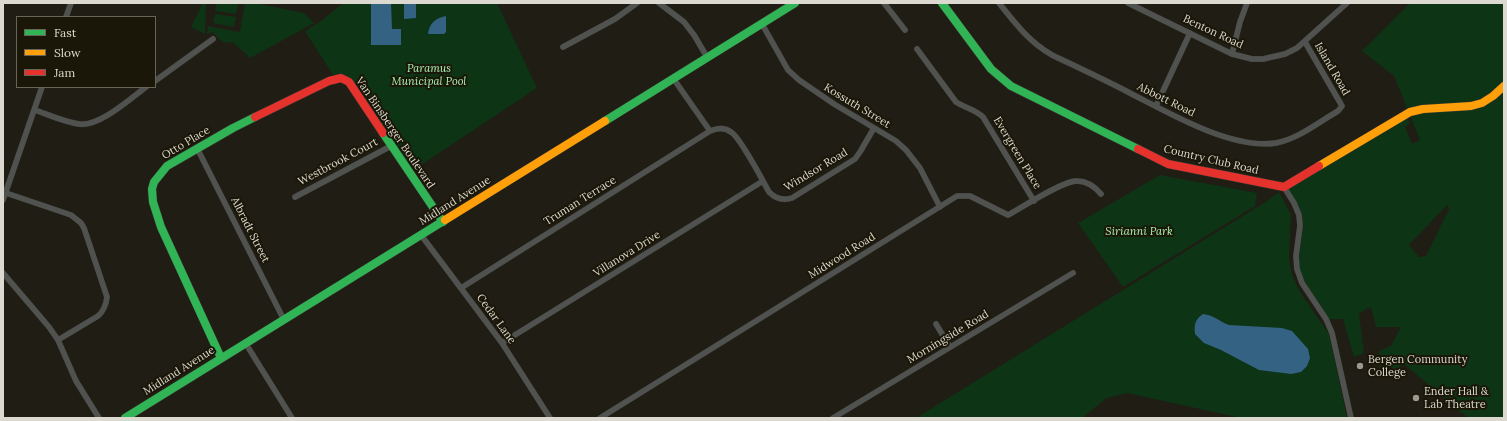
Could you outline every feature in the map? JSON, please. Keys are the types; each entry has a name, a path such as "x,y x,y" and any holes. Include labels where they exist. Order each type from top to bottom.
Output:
{"street":[{"path":"66,16 71,3"},
{"path":"563,47 615,19 638,3"},
{"path":"659,3 684,22 694,35 707,57"},
{"name":"Midland Avenue","path":"125,418 795,3"},
{"path":"884,3 905,30"},
{"name":"Country Club Road","path":"942,3 991,69 1011,86 1168,164 1284,187"},
{"name":"Abbott Road","path":"999,3 1025,35 1042,49 1190,124 1238,140 1266,144 1292,138 1338,111 1342,106"},
{"name":"Benton Road","path":"1128,3 1232,54 1252,59 1273,57 1297,48 1347,3"},
{"path":"1232,54 1240,22 1247,3"},
{"name":"Kossuth Street","path":"762,24 788,70 799,80 834,104 896,141 913,158 920,168 940,207"},
{"path":"1156,106 1190,33"},
{"path":"156,79 213,39"},
{"name":"Island Road","path":"1305,42 1342,106"},
{"name":"Evergreen Place","path":"917,49 956,102 960,105 973,109 983,117 1034,201"},
{"name":"Van Binsberger Boulevard","path":"342,78 349,82 355,90 443,222"},
{"name":"Otto Place","path":"221,358 161,227 152,197 154,182 162,171 240,124 329,81 342,78"},
{"path":"674,78 710,131"},
{"path":"1351,418 1332,333 1326,319 1302,283 1297,269 1296,256 1300,226 1299,215 1294,203 1284,187 1410,112 1421,108 1468,107 1480,104 1492,97 1504,86"},
{"path":"3,200 42,88"},
{"path":"34,110 76,123 87,124 100,120 145,88"},
{"name":"Windsor Road","path":"710,131 720,128 732,132 773,196 782,200 792,198 855,159 874,128"},
{"name":"Truman Terrace","path":"461,288 710,131"},
{"name":"Westbrook Court","path":"295,197 391,146"},
{"name":"Albradt Street","path":"198,148 284,320"},
{"name":"Villanova Drive","path":"502,344 763,181"},
{"name":"Midwood Road","path":"600,418 957,196 970,196 1008,215 1062,185 1075,181 1094,187 1101,194"},
{"path":"6,193 71,215 81,223 84,228 107,297 105,308 98,316 58,340"},
{"name":"Cedar Lane","path":"421,235 502,344 550,418"},
{"path":"3,273 49,327 58,340 76,381 99,418"},
{"name":"Morningside Road","path":"833,418 1073,273"},
{"path":"936,324 950,347"},
{"path":"246,344 292,418"}],"green space":[{"path":"203,3 206,3 205,34 191,27"},
{"path":"217,3 238,4 236,14 215,11"},
{"path":"245,3 255,3 304,13 314,23 250,58 233,42 227,43 222,41 213,32 207,34 208,26 240,32"},
{"name":"Paramus Municipal Pool","path":"343,3 497,3 537,88 409,173 355,90 335,78 305,31 321,21"},
{"path":"1410,3 1504,3 1504,418 1468,418 1403,363 1398,369 1380,371 1379,351 1391,346 1401,327 1376,327 1371,307 1359,313 1364,353 1354,357 1343,319 1326,319 1297,269 1299,215 1284,187 1406,116 1410,123 1405,127 1412,144 1420,140 1394,76 1362,51","holes":["1447,205 1449,209 1426,256 1419,257 1409,245"]},
{"path":"215,14 236,17 234,27 213,23"},
{"name":"Sirianni Park","path":"1160,175 1257,193 1255,206 1123,287 1078,223"},
{"path":"1279,192 1291,215 1289,259 1292,275 1300,292 1329,334 1347,418 1241,418 1127,393 1107,398 1082,418 916,418 1267,201"}],"water":[{"path":"371,3 391,3 392,29 401,29 401,45 371,45"},
{"path":"404,3 416,3 416,18 404,19"},
{"path":"446,16 446,32 444,34 428,34 433,22"},
{"path":"1203,314 1229,325 1282,328 1292,331 1308,349 1310,358 1307,366 1301,372 1291,374 1259,370 1221,350 1204,343 1195,334 1195,325 1197,320"}],"traffic: fast":[{"path":"605,121 795,3"},
{"path":"942,3 991,69 1011,86 1138,149"},
{"path":"221,358 161,227 153,202 152,189 154,182 167,166 255,117"},
{"path":"383,133 443,222"},
{"path":"125,418 445,220"}],"traffic: slow":[{"path":"1319,166 1410,112 1423,109 1471,106 1482,103 1504,86"},
{"path":"445,220 605,121"}],"traffic: jam":[{"path":"255,117 329,81 341,78 349,82 383,133"},
{"path":"1138,149 1168,164 1284,187 1319,166"}],"place":[{"name":"Bergen Community College","path":"1360,366"},
{"name":"Ender Hall & Lab Theatre","path":"1416,398"}]}
